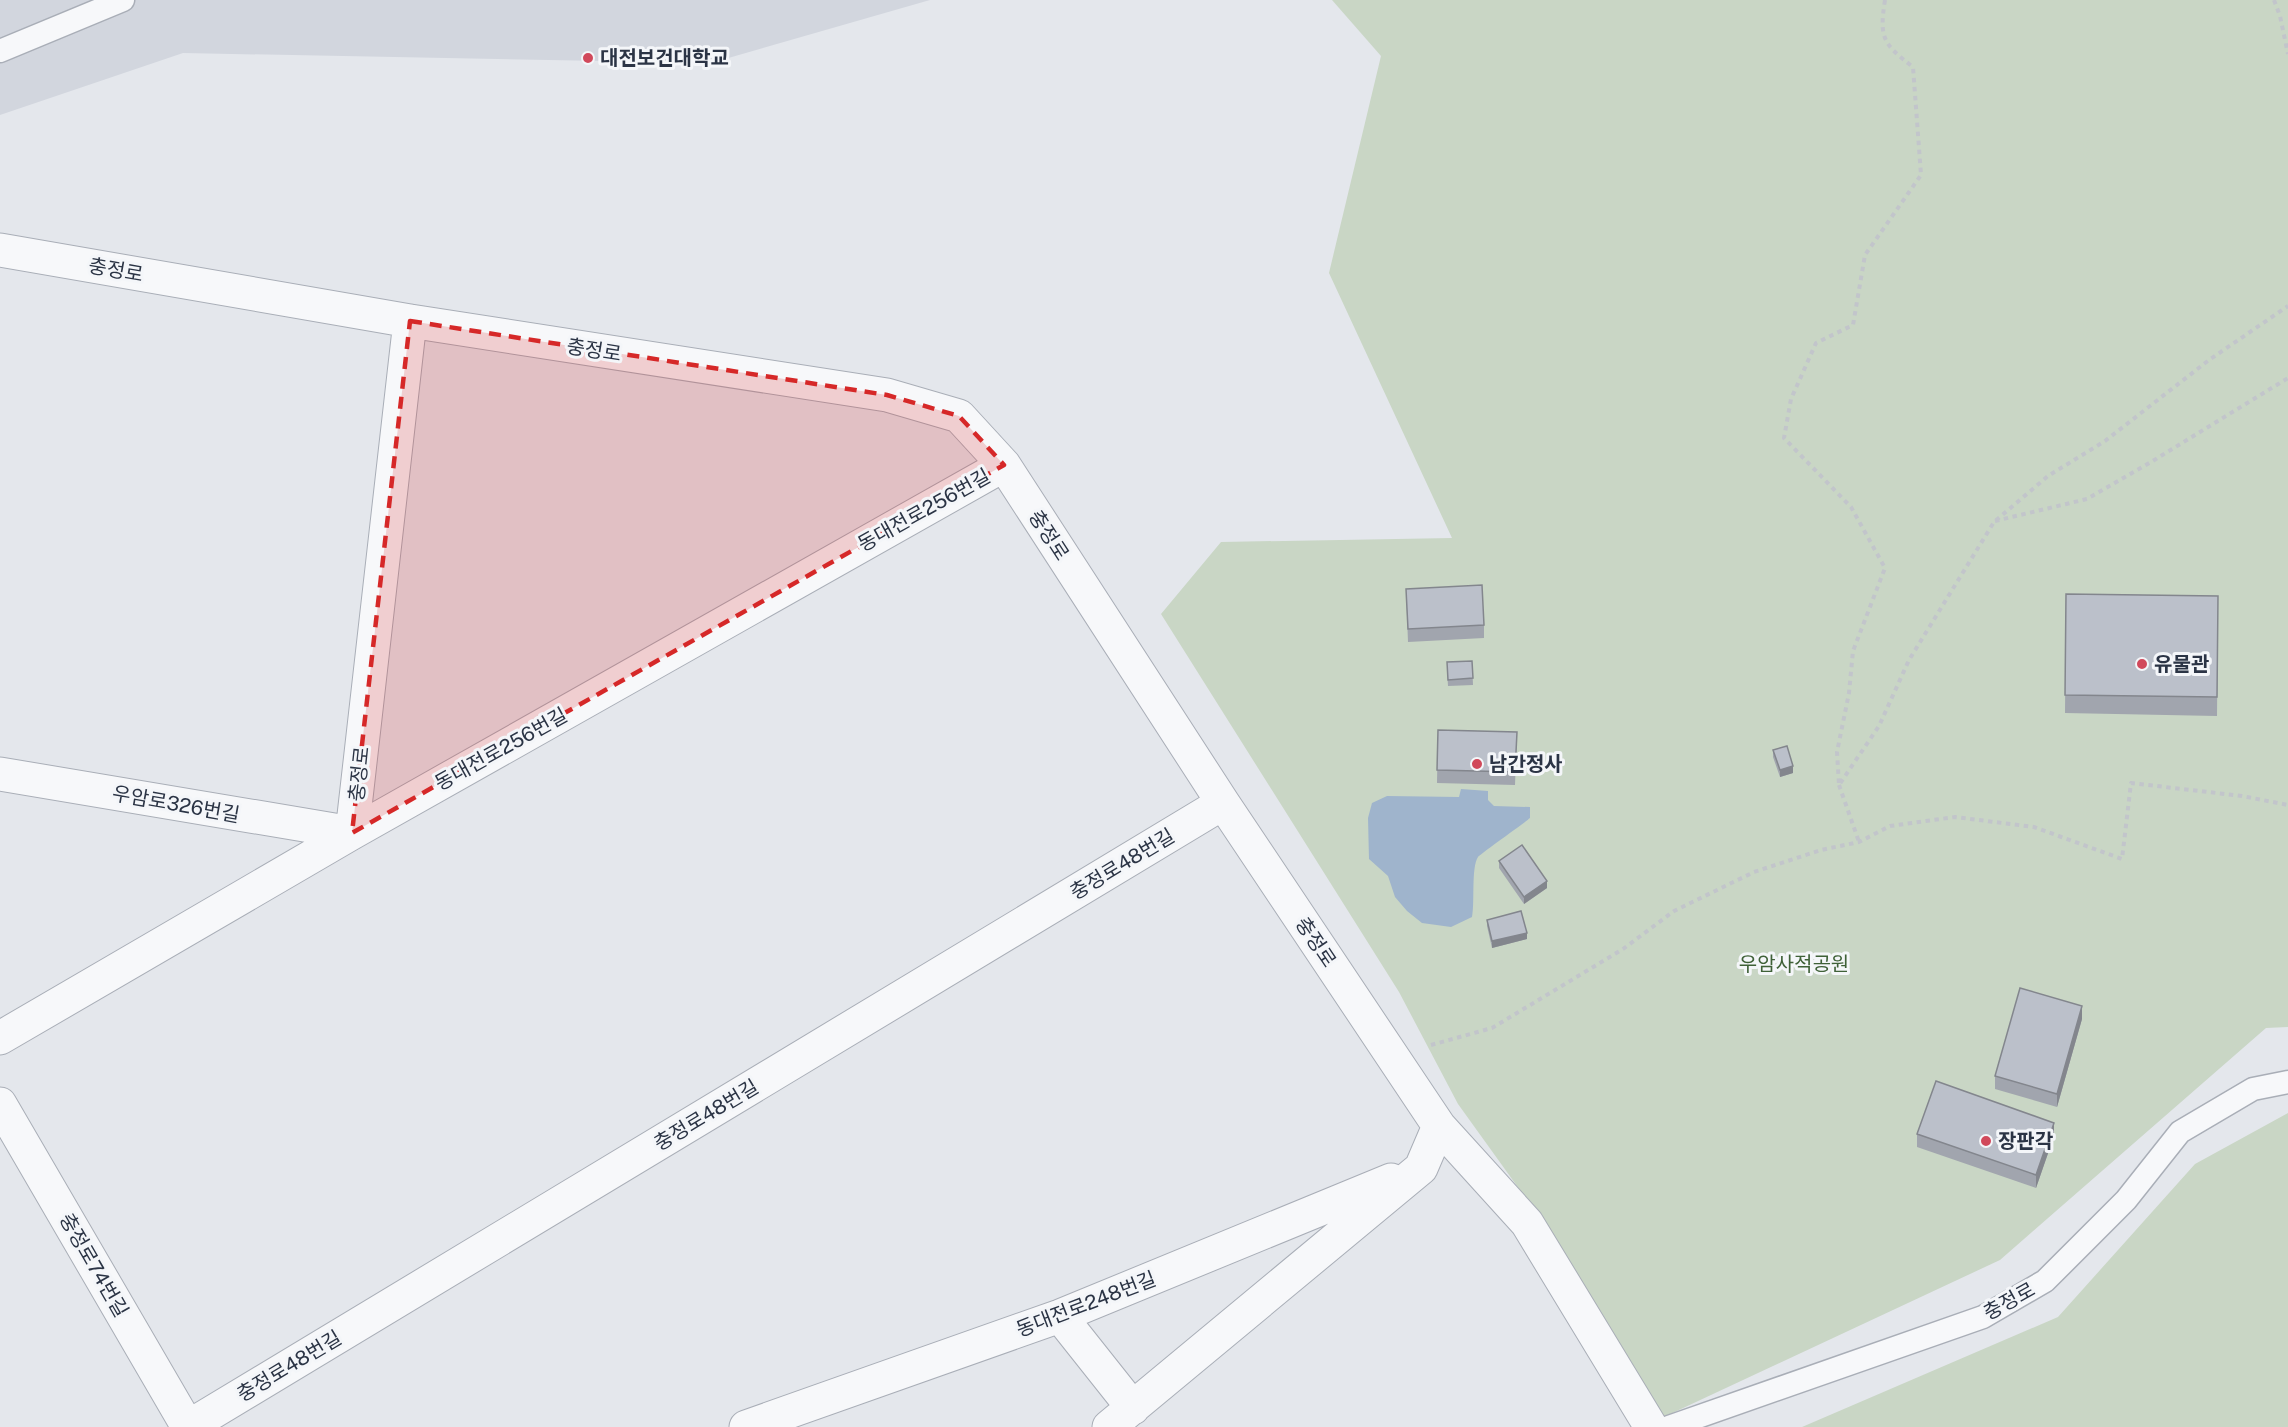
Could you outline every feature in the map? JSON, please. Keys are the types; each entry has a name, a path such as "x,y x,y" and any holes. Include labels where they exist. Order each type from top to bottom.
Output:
{"street":[{"name":"충정로","path":"0,250 410,321 887,395 959,416 1004,465 1223,803 1439,1126 1527,1223 1651,1427"},
{"name":"충정로","path":"352,833 410,321"},
{"name":"동대전로256번길","path":"0,1038 352,833 1004,465"},
{"name":"우암로326번길","path":"0,774 352,833"},
{"name":"충정로48번길","path":"188,1427 1223,803"},
{"name":"충정로74번길","path":"0,1104 188,1427"},
{"path":"1060,1316 1121,1418 1421,1168 1439,1126"},
{"name":"동대전로248번길","path":"746,1427 1060,1316 1421,1168"}],"lane":[{"path":"0,51 123,0"},
{"name":"충정로","path":"1669,1427 1983,1317 2045,1281 2126,1200 2180,1132 2253,1089 2288,1082"}],"path":[{"path":"1859,842 1839,785 1837,752 1849,693 1853,651 1885,568 1851,507 1784,438 1791,399 1816,343 1853,325 1865,255 1921,176 1913,67 1890,50 1881,26 1885,0"},
{"path":"2274,0 2288,54"},
{"path":"1839,785 1879,726 1909,660 1994,522 2048,476 2105,441 2209,360 2288,306"},
{"path":"1994,522 2087,499 2288,378"},
{"path":"1392,1056 1492,1028 1623,949 1674,911 1754,872 1821,850 1859,842 1890,826 1955,817 2034,827 2122,859 2131,783 2242,796 2288,806"}],"highlighted area":[{"path":"410,321 887,395 959,416 1004,465 352,833"}],"shaded area":[{"name":"대전보건대학교","path":"0,0 930,0 711,63 183,53 0,115"}],"green space":[{"name":"우암사적공원","path":"1332,0 2288,0 2288,1027 2266,1028 2000,1260 1651,1423 1535,1211 1458,1104 1399,992 1161,614 1221,542 1452,538 1329,273 1381,56"},
{"path":"2288,1113 2288,1427 1802,1427 2058,1317 2195,1164"}],"water":[{"path":"1461,789 1488,791 1488,800 1494,806 1530,807 1530,818 1478,857 1472,917 1451,927 1422,923 1395,897 1388,876 1369,859 1368,818 1372,803 1387,796 1459,797"}],"building":[{"path":"1482,585 1484,625 1408,629 1406,589"},
{"name":"유물관","path":"2066,594 2218,596 2217,697 2065,695"},
{"path":"1472,661 1473,678 1448,680 1447,662"},
{"name":"남간정사","path":"1438,730 1517,732 1515,772 1437,770"},
{"path":"1787,746 1793,766 1780,770 1773,750"},
{"path":"1522,845 1547,881 1524,897 1499,861"},
{"path":"1521,911 1527,933 1492,941 1487,920"},
{"path":"2020,988 2082,1006 2057,1094 1995,1076"},
{"name":"장판각","path":"1936,1081 2054,1123 2036,1175 1917,1134"}],"place":[{"name":"대전보건대학교","path":"588,58"},
{"name":"유물관","path":"2142,664"},
{"name":"남간정사","path":"1477,764"},
{"name":"장판각","path":"1986,1141"}]}
